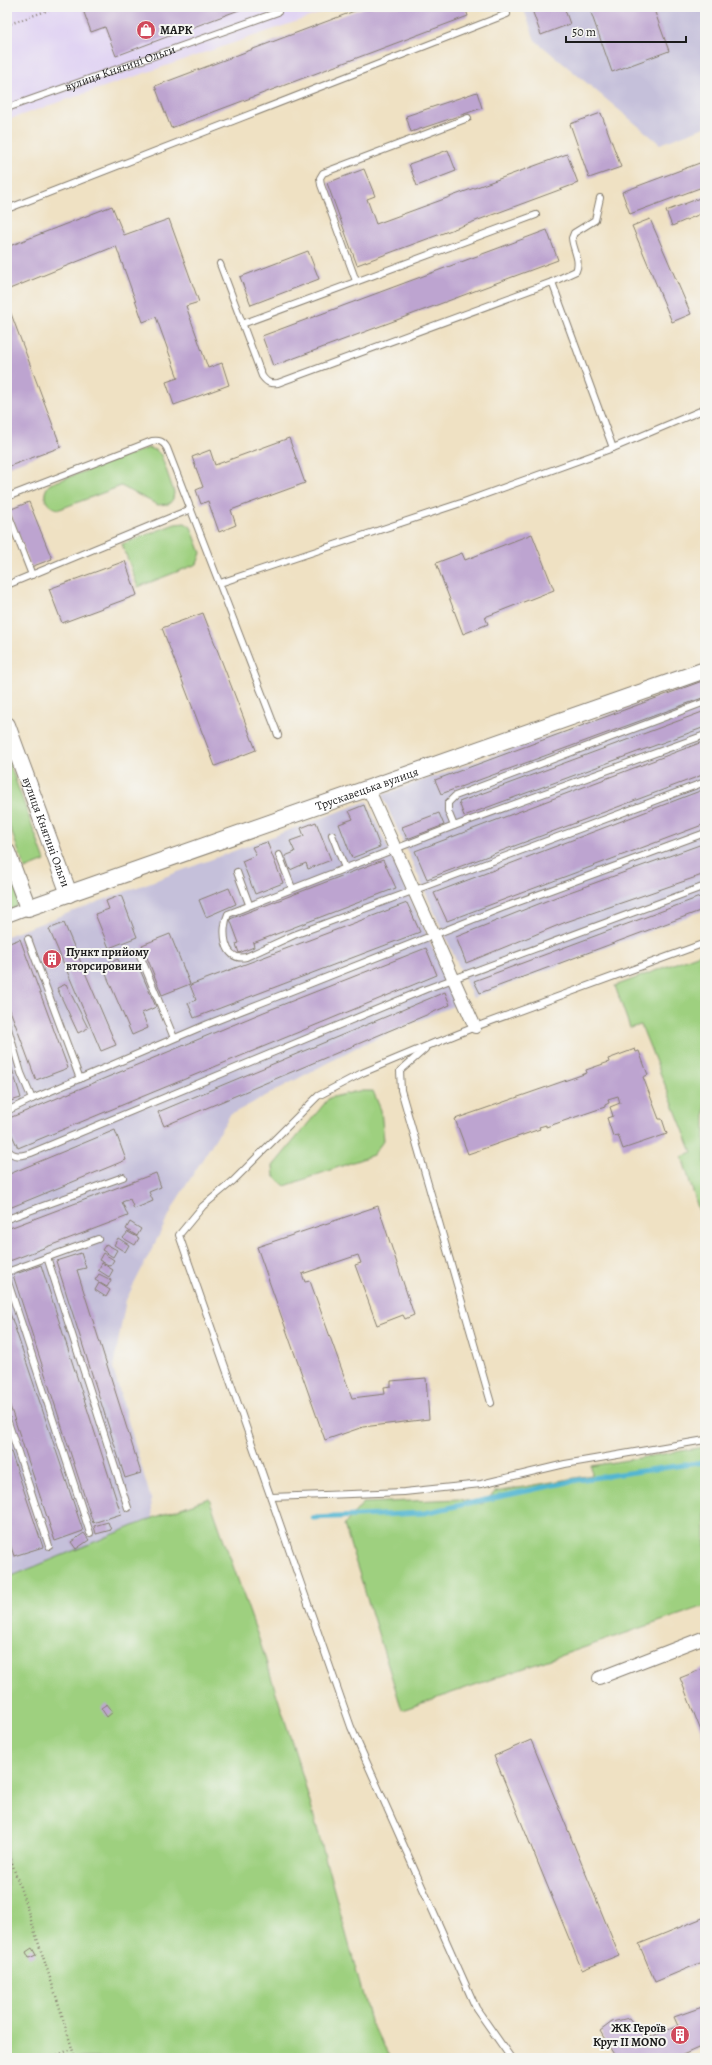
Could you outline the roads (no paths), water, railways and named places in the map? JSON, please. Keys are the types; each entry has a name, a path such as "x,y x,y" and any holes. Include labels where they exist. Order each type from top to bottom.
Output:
{"street":[{"name":"Трускавецька вулиця","path":"28,908 705,670"},
{"name":"вулиця Княгині Ольги","path":"7,726 69,894"},
{"path":"368,788 475,1027"},
{"path":"7,852 28,908 7,916"},
{"path":"599,1678 705,1637"}],"lane":[{"path":"7,209 507,14 504,7"},
{"name":"вулиця Княгині Ольги","path":"7,108 278,12"},
{"path":"356,281 321,184 320,178 323,173 468,118"},
{"path":"220,264 262,376 266,381 272,384 278,383 552,282 576,271 579,265 572,238 574,233 595,220 600,198"},
{"path":"242,324 536,215"},
{"path":"552,282 613,448"},
{"path":"220,583 461,502 613,448 705,408"},
{"path":"7,497 152,441 158,440 164,442 278,735"},
{"path":"7,584 191,509"},
{"path":"7,511 32,575"},
{"path":"454,826 448,811 448,803 455,796 705,702"},
{"path":"705,735 454,826 249,904 228,914 225,921 225,941 233,956 239,958 294,935 413,890 705,782"},
{"path":"7,1111 174,1038 433,935 705,833"},
{"path":"332,835 345,868"},
{"path":"279,856 292,888"},
{"path":"237,872 249,904"},
{"path":"7,1150 10,1154 19,1156 31,1154 453,979 705,886"},
{"path":"28,939 80,1079"},
{"path":"510,2058 476,2008 351,1727 179,1235 203,1206 233,1181 318,1096 362,1073 436,1042 705,943"},
{"path":"139,953 174,1038"},
{"path":"7,1026 21,1073 32,1099"},
{"path":"436,1042 419,1054 400,1071 401,1090 491,1403"},
{"path":"7,1219 123,1177"},
{"path":"7,1272 98,1239"},
{"path":"47,1258 128,1508"},
{"path":"7,1279 90,1533"},
{"path":"7,1419 49,1546"},
{"path":"271,1497 404,1492 481,1484 565,1464 705,1440"}],"waterway":[{"path":"313,1518 424,1513 578,1480 705,1462"}],"place":[{"name":"МАРК","path":"146,30"},
{"name":"Пункт прийому вторсировини","path":"52,959"},
{"name":"ЖК Героїв Крут ІІ MONO","path":"680,2035"}]}
